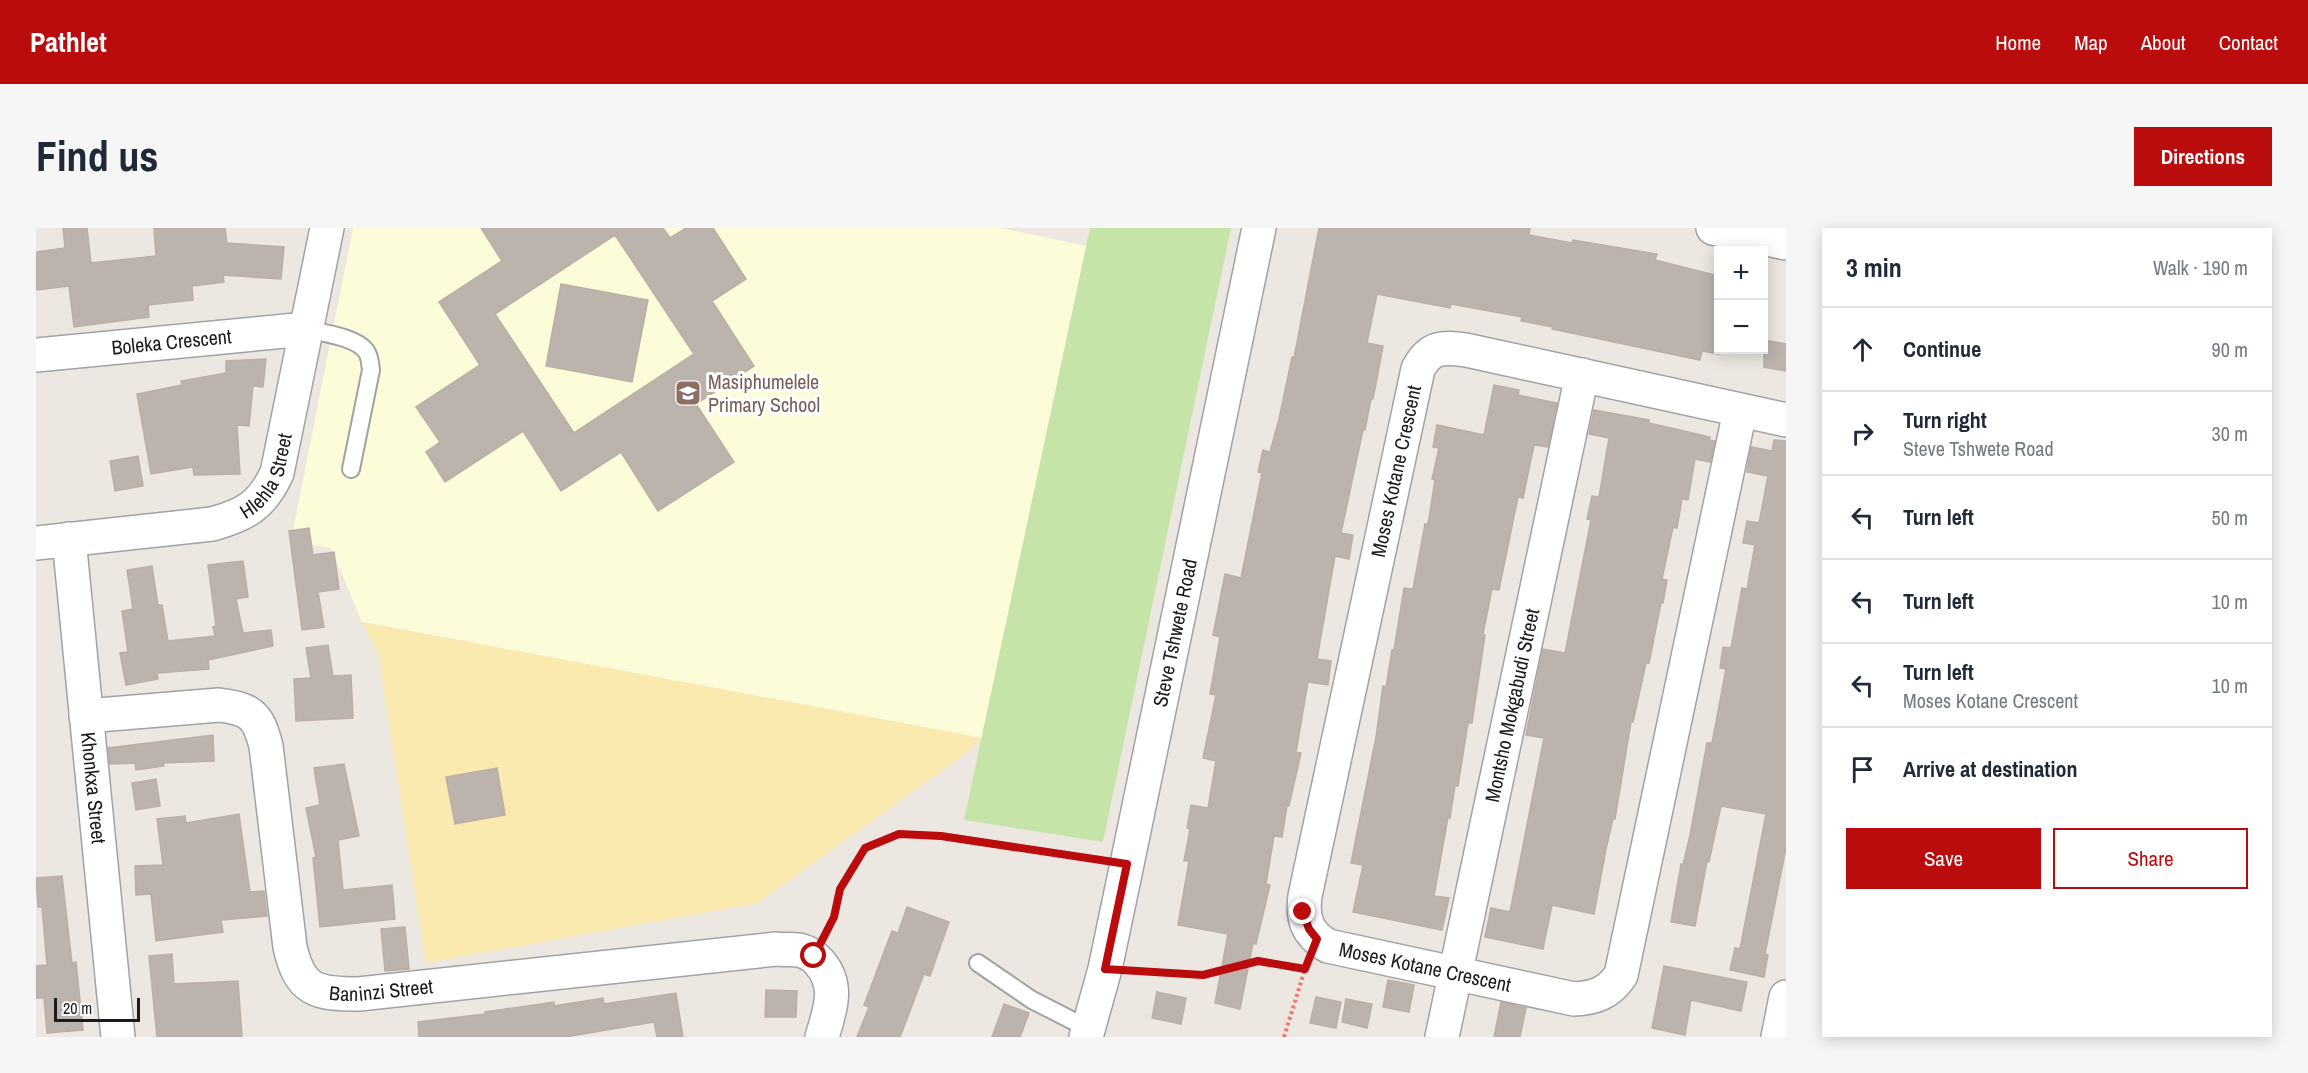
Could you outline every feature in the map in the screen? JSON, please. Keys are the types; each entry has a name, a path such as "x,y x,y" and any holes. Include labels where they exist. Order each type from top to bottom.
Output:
{"street":[{"name":"Hlehla Street","path":"36,543 212,524 236,518 254,507 268,493 278,473 327,228"},
{"name":"Steve Tshwete Road","path":"1088,1033 1105,969 1259,228"},
{"path":"1713,228 1786,243"},
{"name":"Boleka Crescent","path":"36,355 306,329"},
{"name":"Moses Kotane Crescent","path":"1740,411 1621,975 1615,983 1599,996 1574,999 1328,946 1317,939 1304,920 1305,896 1418,369 1423,360 1429,354 1447,348 1786,420"},
{"name":"Montsho Mokgabudi Street","path":"1442,1037 1582,375"},
{"name":"Khonkxa Street","path":"69,539 118,1037"},
{"name":"Baninzi Street","path":"86,716 219,705 240,708 251,714 261,727 266,746 290,947 294,964 299,976 310,986 324,992 359,993 776,949 800,951 814,956"},
{"path":"814,956 830,976 832,989 832,1003 822,1037"},
{"path":"1778,1037 1786,997"}],"lane":[{"path":"306,329 353,341 366,351 370,359 371,370 351,469"},
{"path":"978,963 1032,1000 1088,1033"}],"path":[{"path":"814,956 834,917 840,889 865,848 899,834 941,836 1127,864"},
{"path":"1284,1037 1317,939"},
{"path":"1105,969 1203,975 1258,961 1305,969"}],"shaded area":[{"name":"Masiphumelele Primary School","path":"353,228 1000,228 1087,246 982,738 362,622 331,548 291,541"}],"green space":[{"path":"1090,228 1231,228 1103,842 964,820"}],"sand":[{"path":"362,622 982,738 969,751 758,903 426,963 378,652"}],"building":[{"path":"63,228 87,228 91,263 156,256 154,228 225,228 227,243 284,247 281,279 223,275 224,282 192,286 193,300 148,305 149,317 74,327 69,286 36,290 36,252 65,248"},
{"path":"481,228 663,228 670,238 686,228 713,228 746,279 712,301 754,366 696,404 734,462 658,511 621,452 561,491 523,431 445,482 426,452 440,442 416,407 480,365 439,302 502,261","holes":["615,235 694,354 574,433 495,314"]},
{"path":"1319,228 1530,228 1529,235 1657,254 1655,260 1714,275 1714,353 1702,351 1700,360 1552,329 1553,327 1521,321 1522,317 1451,304 1450,308 1377,294 1367,343 1383,346 1373,399 1371,399 1365,430 1363,430 1341,533 1353,535 1349,559 1335,556 1317,659 1331,661 1328,685 1308,682 1296,752 1301,753 1289,806 1287,806 1282,837 1274,836 1266,884 1270,885 1256,944 1253,943 1240,1009 1215,1003 1228,934 1178,925 1189,861 1184,861 1190,829 1187,828 1191,805 1208,808 1216,761 1203,758 1216,695 1210,694 1220,637 1213,635 1225,574 1241,578 1262,473 1258,472 1263,450 1270,452 1292,357 1294,358"},
{"path":"561,284 648,300 632,382 546,366"},
{"path":"1768,341 1786,344 1786,371 1764,367 1764,354 1768,354"},
{"path":"266,359 263,387 253,386 249,426 237,425 240,474 194,475 193,467 151,474 137,394 182,385 181,381 226,373 226,361"},
{"path":"1494,385 1519,390 1518,395 1557,403 1548,447 1534,445 1523,498 1518,497 1499,590 1492,589 1483,634 1485,635 1472,723 1468,723 1458,786 1455,786 1450,818 1448,817 1434,896 1449,898 1442,930 1353,912 1363,865 1351,863 1376,737 1383,686 1386,687 1392,650 1394,650 1404,588 1413,589 1425,524 1428,524 1435,480 1432,479 1439,448 1433,447 1437,425 1484,435"},
{"path":"1594,410 1649,420 1649,423 1710,437 1709,440 1715,441 1710,462 1695,459 1688,500 1682,499 1677,528 1673,527 1662,579 1667,580 1663,603 1661,603 1649,663 1646,663 1633,722 1631,722 1615,819 1613,819 1606,849 1594,914 1552,905 1543,949 1485,937 1491,908 1510,912 1544,738 1526,735 1543,649 1565,653 1591,520 1587,519 1592,496 1599,497 1609,438 1589,434"},
{"path":"1774,440 1786,441 1786,848 1765,954 1768,955 1764,977 1730,970 1735,948 1740,949 1766,814 1721,806 1709,862 1707,861 1695,926 1671,922 1707,743 1712,743 1726,669 1720,668 1723,647 1731,648 1742,588 1747,589 1755,545 1743,543 1747,521 1759,523 1768,476 1747,472 1751,447 1772,451"},
{"path":"138,456 143,486 115,491 110,461"},
{"path":"309,528 313,555 334,552 339,589 318,592 324,627 302,630 289,531"},
{"path":"243,561 248,597 236,599 243,633 271,630 273,646 208,660 209,669 157,673 158,679 126,685 120,653 128,652 122,611 133,609 127,570 152,566 158,605 162,605 168,641 215,636 213,627 216,626 208,565"},
{"path":"328,645 333,676 351,675 353,718 296,721 294,679 311,678 306,648"},
{"path":"213,735 214,761 163,763 164,766 136,770 135,763 110,764 108,748"},
{"path":"344,764 359,836 338,840 343,890 392,885 395,919 320,927 313,858 316,857 306,808 320,805 314,768"},
{"path":"497,768 505,815 455,824 446,777"},
{"path":"156,779 160,806 136,810 132,783"},
{"path":"239,814 250,892 264,891 267,916 221,920 223,932 156,941 151,894 136,895 135,866 163,865 157,819 185,816 186,823"},
{"path":"62,876 72,963 76,962 83,1030 47,1033 44,998 36,998 36,966 47,965 42,907 38,907 36,878"},
{"path":"907,907 949,922 930,976 924,974 900,1037 857,1037 869,1007 864,1005 892,931 898,933"},
{"path":"405,927 409,969 385,971 381,929"},
{"path":"172,954 174,984 238,981 242,1037 157,1037 149,956"},
{"path":"1664,966 1747,982 1741,1011 1691,1000 1685,1035 1652,1028"},
{"path":"1388,980 1414,985 1409,1012 1383,1007"},
{"path":"766,990 797,991 796,1017 765,1017"},
{"path":"1157,992 1186,998 1181,1024 1152,1018"},
{"path":"676,993 683,1037 657,1037 654,1022 565,1037 419,1037 418,1022 485,1014 485,1012 554,1002 554,1006 603,998 604,1004"},
{"path":"1316,997 1341,1002 1336,1028 1310,1023"},
{"path":"1346,999 1372,1004 1367,1028 1342,1022"},
{"path":"1501,1002 1526,1008 1520,1037 1494,1037"},
{"path":"1004,1004 1029,1013 1020,1037 992,1037"}],"place":[{"name":"Masiphumelele Primary School","path":"688,393"}],"route":[{"path":"814,956 834,917 840,889 865,848 899,834 941,836 1127,864 1105,969 1203,975 1258,961 1305,969 1317,939 1304,920 1303,912"}]}
